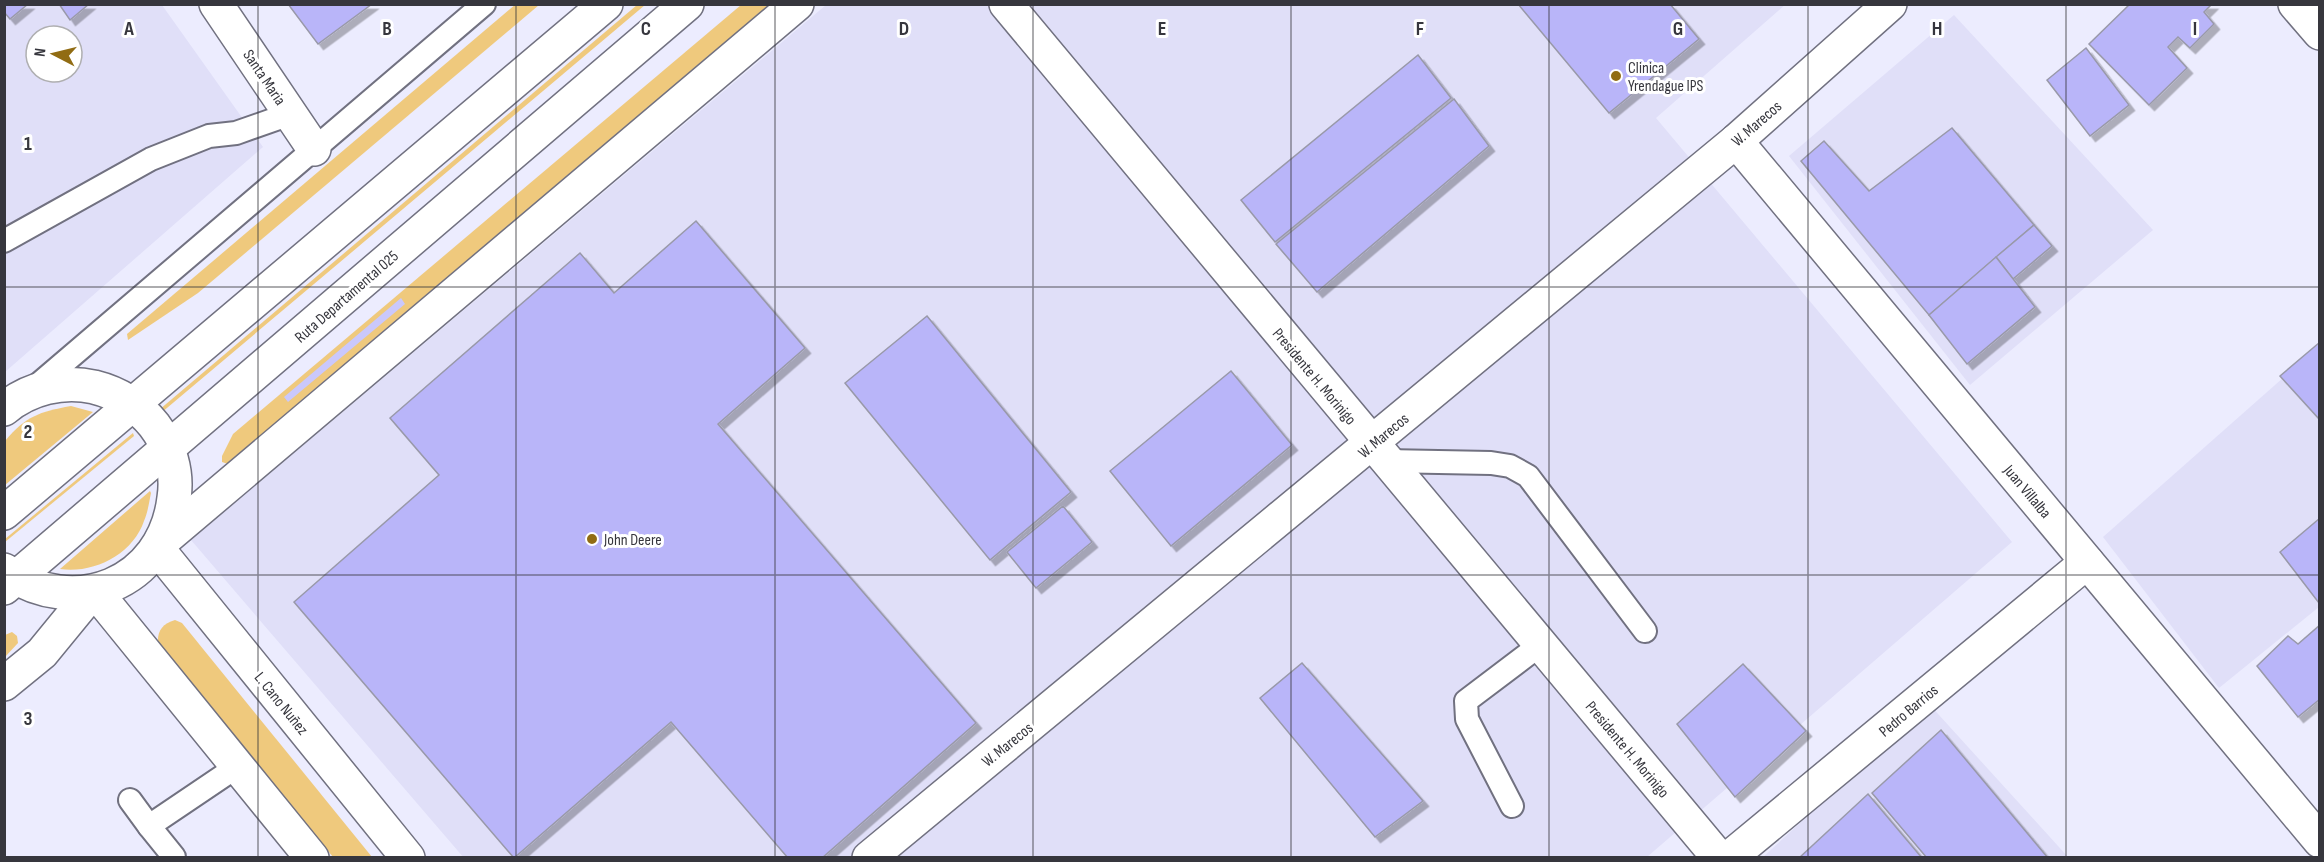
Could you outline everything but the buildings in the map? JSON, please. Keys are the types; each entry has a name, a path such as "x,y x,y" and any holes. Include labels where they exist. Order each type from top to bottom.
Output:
{"main road":[{"name":"Santa Maria","path":"216,4 314,149"},
{"path":"4,513 606,4"},
{"name":"Ruta Departamental 025","path":"8,578 168,448 687,4"},
{"path":"8,578 39,589 66,594 94,591 117,584 140,568 159,546 797,4"},
{"name":"Presidente H. Morinigo","path":"1006,4 1719,858"},
{"name":"W. Marecos","path":"869,858 1379,452 1890,4"},
{"path":"2295,4 2319,33"},
{"name":"Juan Villalba","path":"1736,141 2319,842"},
{"path":"16,401 55,385 82,385 109,391 134,404 159,432 168,448 176,485 172,518 159,546"},
{"name":"L. Cano Nuñez","path":"159,546 408,858"},
{"name":"Pedro Barrios","path":"1729,858 2086,562"},
{"path":"4,684 42,652 94,591"},
{"path":"94,591 312,858"}],"lane":[{"path":"16,401 484,4"},
{"path":"4,241 151,159 209,136 236,133 290,114"},
{"path":"1379,452 1510,466 1528,476 1645,631"},
{"path":"1512,806 1467,719 1466,701 1540,645"},
{"path":"149,826 238,766"},
{"path":"130,800 174,857"}],"shaded area":[{"path":"516,4 539,5 198,293 128,340 127,334"},
{"path":"1786,4 1656,118 2012,542 1647,857 464,858 191,540 826,5"},
{"path":"5,5 162,5 263,147 5,372"},
{"path":"637,5 645,5 161,413 159,410"},
{"path":"741,5 772,5 228,464 222,462 222,456 233,434"},
{"path":"1954,15 2153,230 1970,385 1789,156"},
{"path":"2319,346 2319,607 2219,688 2103,537"},
{"path":"71,406 93,412 5,485 5,441 34,416"},
{"path":"133,433 134,436 5,542 5,539"},
{"path":"150,491 146,514 139,533 122,552 99,565 73,570 60,569"},
{"path":"175,620 182,623 372,857 333,857 158,644 161,629"},
{"path":"12,632 17,636 18,643 5,657 5,635"},
{"path":"1929,704 2068,857 1762,858"}],"water":[{"path":"401,298 405,304 288,402 284,397"}],"place":[{"name":"Clinica Yrendague IPS","path":"1616,76"},
{"name":"John Deere","path":"592,539"}]}
